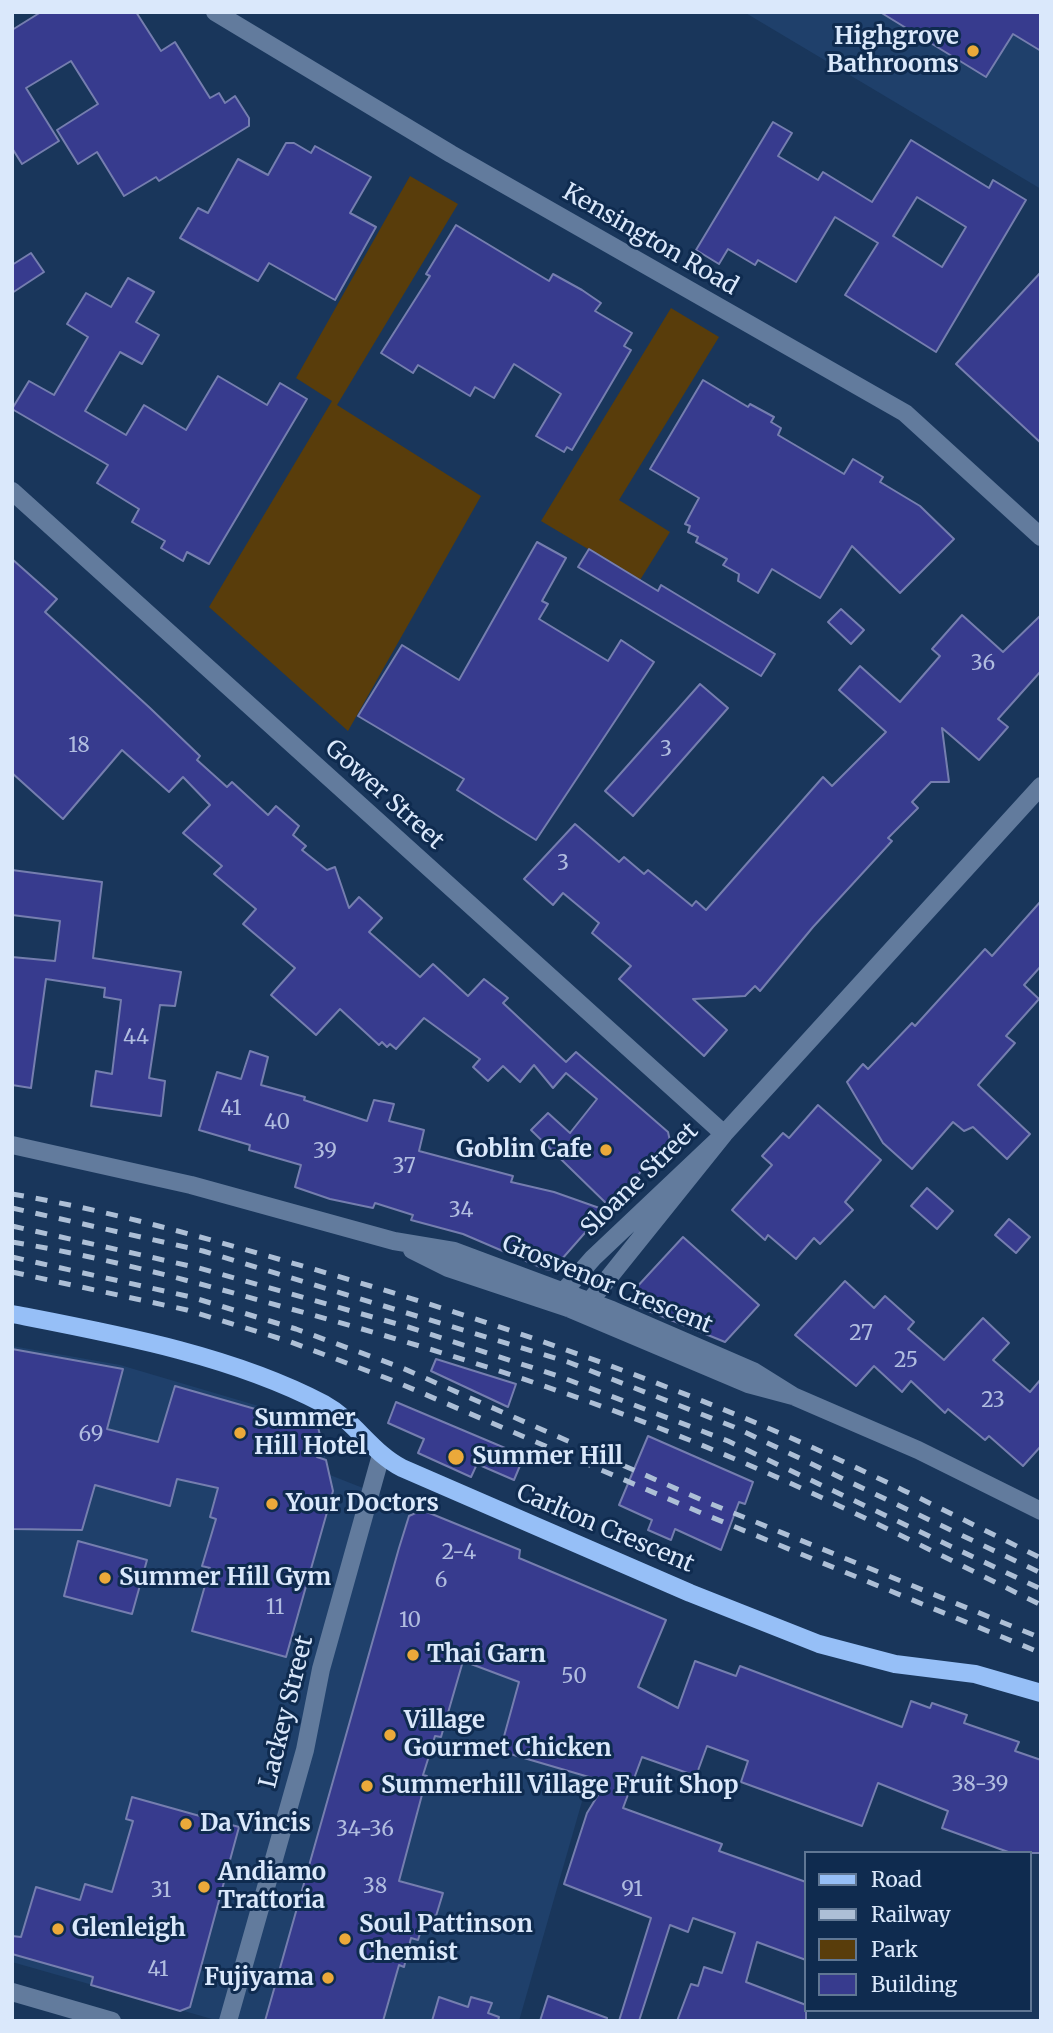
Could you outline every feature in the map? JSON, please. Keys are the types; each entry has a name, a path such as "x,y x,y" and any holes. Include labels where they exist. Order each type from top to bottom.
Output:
{"main road":[{"name":"Carlton Crescent","path":"12,1314 142,1341 273,1382 339,1413 381,1455 479,1502 819,1644 895,1664 975,1674 1041,1693"}],"street":[{"name":"Kensington Road","path":"215,12 450,154 905,413 1041,537"},
{"name":"Gower Street","path":"12,491 724,1134"},
{"name":"Sloane Street","path":"590,1301 724,1134 1041,786"},
{"name":"Sloane Street","path":"566,1300 593,1258 724,1134"},
{"name":"Grosvenor Crescent","path":"12,1145 191,1185 394,1241 454,1251 748,1384 793,1396 918,1450 1041,1511"},
{"path":"566,1300 590,1301"},
{"name":"Grosvenor Crescent","path":"590,1301 753,1371 793,1396"},
{"name":"Lackey Street","path":"228,2021 305,1750 321,1669 381,1455"},
{"path":"12,1992 112,2021"}],"shaded area":[{"path":"744,12 1041,12 1041,189 967,145"},
{"path":"12,1346 120,1365 316,1423 330,1475 520,1550 491,1671 519,1682 500,1751 589,1777 519,2021 219,2021 12,1962"}],"green space":[{"path":"410,176 458,204 337,405 481,496 348,731 209,607 332,401 296,378"},
{"path":"671,308 719,337 619,500 670,532 640,580 541,521"}],"building":[{"path":"41,12 136,12 161,51 175,42 210,98 219,93 225,103 235,96 249,118 249,126 159,181 156,177 124,196 97,152 78,164 57,130 98,104 71,61 26,88 59,141 22,164 12,148 12,30"},
{"name":"Highgrove Bathrooms","path":"880,12 1041,12 1041,51 1013,34 986,77"},
{"path":"773,122 792,133 778,156 818,180 823,172 872,202 911,140 989,188 993,180 1026,200 936,352 845,295 878,243 835,217 796,282 758,260 755,265 728,249 719,264 696,250","holes":["917,197 966,227 942,267 893,236"]},
{"path":"286,143 294,143 311,153 315,146 371,177 350,213 376,227 335,300 269,263 258,281 180,238 198,208 208,213 238,159 268,175"},
{"path":"456,225 549,281 553,274 582,290 601,303 595,311 632,333 624,346 631,350 572,450 567,447 564,452 536,436 561,394 514,364 494,398 475,387 470,396 418,365 413,373 381,353 430,276 426,274"},
{"path":"31,253 44,272 12,293 12,265"},
{"path":"1041,272 1041,443 956,364"},
{"path":"128,278 154,292 136,322 159,335 142,364 120,352 85,411 126,435 144,405 186,430 218,376 267,405 280,383 307,399 209,564 187,552 183,561 161,548 165,541 132,522 139,509 97,483 108,465 12,409 29,381 54,395 88,337 67,324 86,293 111,307"},
{"path":"703,380 748,407 750,404 774,417 771,422 781,428 778,435 844,474 853,459 883,477 880,482 920,506 954,539 900,593 852,546 820,598 772,569 758,593 738,581 739,574 723,565 727,559 696,542 698,537 688,532 690,526 685,524 699,498 650,469"},
{"path":"537,542 566,558 542,601 548,604 539,619 608,661 621,640 654,662 536,840 457,790 464,779 358,716 402,645 459,680"},
{"path":"589,549 658,591 661,585 775,654 761,676 578,567"},
{"path":"12,559 57,599 45,612 200,756 197,760 227,787 232,782 268,815 276,806 299,826 293,835 306,846 302,850 327,870 335,867 349,908 359,897 382,918 369,932 420,977 433,964 468,996 484,979 508,998 503,1003 566,1062 576,1052 668,1132 670,1141 657,1152 611,1208 531,1130 548,1113 570,1133 597,1099 566,1073 553,1088 534,1065 520,1082 503,1066 488,1081 473,1067 480,1059 424,1018 396,1049 390,1044 387,1047 382,1042 379,1045 340,1009 316,1035 271,995 295,968 243,924 256,909 214,874 222,866 183,833 210,805 183,777 169,792 122,750 63,819 12,773"},
{"path":"841,609 864,630 851,644 828,622"},
{"path":"962,615 1003,652 1041,615 1041,671 998,719 1008,727 979,760 942,728 949,782 931,782 912,802 918,808 888,838 892,841 813,927 760,991 755,986 745,996 693,999 727,1030 704,1056 619,979 631,966 592,933 599,923 563,893 553,905 524,879 575,824 619,862 624,857 644,874 648,870 692,906 696,901 706,910 823,777 832,786 886,732 839,690 860,666 900,702 940,656 932,649"},
{"path":"700,684 728,708 633,816 605,791"},
{"path":"12,870 102,882 93,958 181,972 175,1006 160,1005 149,1078 165,1081 161,1116 91,1106 96,1071 112,1074 121,1000 104,997 105,988 46,979 31,1088 12,1085 12,957 55,961 60,921 12,915"},
{"path":"1041,901 1041,966 1024,985 1039,999 1006,1036 1015,1043 978,1085 1030,1134 1007,1159 973,1127 964,1131 953,1122 912,1169 883,1143 847,1082 863,1064 868,1069 912,1023 915,1026 985,949 992,956"},
{"path":"250,1051 268,1057 261,1085 305,1097 304,1100 367,1121 374,1100 394,1104 389,1121 424,1130 419,1151 513,1176 511,1182 554,1192 605,1210 554,1268 547,1270 463,1234 411,1220 413,1215 375,1203 373,1208 330,1199 295,1187 301,1165 249,1150 250,1145 199,1130 217,1072 241,1079"},
{"path":"818,1105 881,1160 845,1202 853,1210 820,1244 814,1238 796,1259 768,1235 765,1240 732,1210 772,1165 762,1156 783,1133 789,1138"},
{"path":"927,1188 953,1211 937,1229 911,1206"},
{"path":"1009,1219 1030,1237 1016,1253 995,1235"},
{"path":"683,1237 759,1305 725,1342 639,1307 635,1289"},
{"path":"845,1281 874,1308 885,1296 914,1322 908,1329 944,1360 983,1318 1009,1343 993,1360 1030,1392 1041,1379 1041,1446 1023,1466 989,1436 985,1440 948,1409 945,1413 911,1381 902,1392 874,1366 856,1386 795,1335"},
{"path":"12,1349 123,1369 107,1429 158,1442 175,1386 318,1427 321,1439 317,1457 326,1460 333,1491 286,1657 192,1631 210,1568 202,1566 216,1519 210,1517 218,1488 177,1479 170,1506 95,1485 82,1530 12,1529"},
{"path":"436,1359 516,1384 508,1407 431,1371"},
{"path":"396,1402 524,1456 514,1480 477,1464 471,1477 418,1453 424,1439 388,1423"},
{"path":"648,1436 753,1482 745,1504 739,1502 721,1550 675,1529 671,1540 648,1530 652,1520 619,1505"},
{"path":"422,1510 520,1550 519,1558 666,1620 638,1687 678,1708 695,1661 736,1676 740,1666 902,1727 911,1701 930,1708 932,1703 967,1715 964,1723 1019,1742 1015,1751 1041,1760 1041,1853 1005,1851 942,1828 948,1811 878,1783 862,1826 741,1782 748,1761 707,1746 696,1776 642,1757 623,1808 722,1844 719,1851 804,1881 804,1959 757,1942 746,1982 804,2004 806,2021 677,2021 691,1984 698,1986 704,1967 722,1973 735,1933 693,1918 688,1932 670,1925 639,2021 619,2021 651,1918 564,1884 587,1813 606,1782 500,1751 519,1682 463,1661 441,1737 435,1736 423,1775 427,1776 399,1881 443,1893 436,1916 426,1914 418,1940 411,1938 404,1967 399,1965 383,2021 265,2021 409,1516"},
{"name":"Summer Hill Gym","path":"78,1541 147,1560 132,1614 64,1596"},
{"path":"132,1797 239,1827 190,2007 180,2011 91,1985 93,1977 12,1954 12,1936 21,1937 36,1887 80,1900 85,1884 112,1892 133,1821 126,1819"},
{"path":"548,1996 607,2018 607,2021 540,2021"},
{"path":"439,1997 468,2007 471,1997 492,2003 488,2013 499,2017 498,2021 432,2021"}],"railway":[{"path":"12,1194 123,1217 233,1246 361,1283 577,1354 776,1431 1041,1558"},
{"path":"12,1208 203,1251 568,1362 734,1427 1041,1573"},
{"path":"12,1226 199,1268 408,1327 561,1377 728,1441 1041,1589"},
{"path":"12,1242 113,1262 213,1288 392,1338 559,1391 763,1471 1041,1605"},
{"path":"12,1257 191,1297 296,1329 400,1367 704,1501 1041,1638"},
{"path":"12,1272 187,1310 291,1342 394,1381 699,1512 1041,1653"}],"place":[{"name":"Highgrove Bathrooms","path":"973,51"},
{"name":"Goblin Cafe","path":"606,1150"},
{"name":"Summer Hill Hotel","path":"240,1433"},
{"name":"Summer Hill","path":"456,1457"},
{"name":"Your Doctors","path":"272,1504"},
{"name":"Summer Hill Gym","path":"105,1578"},
{"name":"Thai Garn","path":"413,1655"},
{"name":"Village Gourmet Chicken","path":"390,1735"},
{"name":"Summerhill Village Fruit Shop","path":"367,1786"},
{"name":"Da Vincis","path":"186,1824"},
{"name":"Andiamo Trattoria","path":"204,1887"},
{"name":"Glenleigh","path":"58,1929"},
{"name":"Soul Pattinson Chemist","path":"345,1939"},
{"name":"Fujiyama","path":"328,1978"}]}
